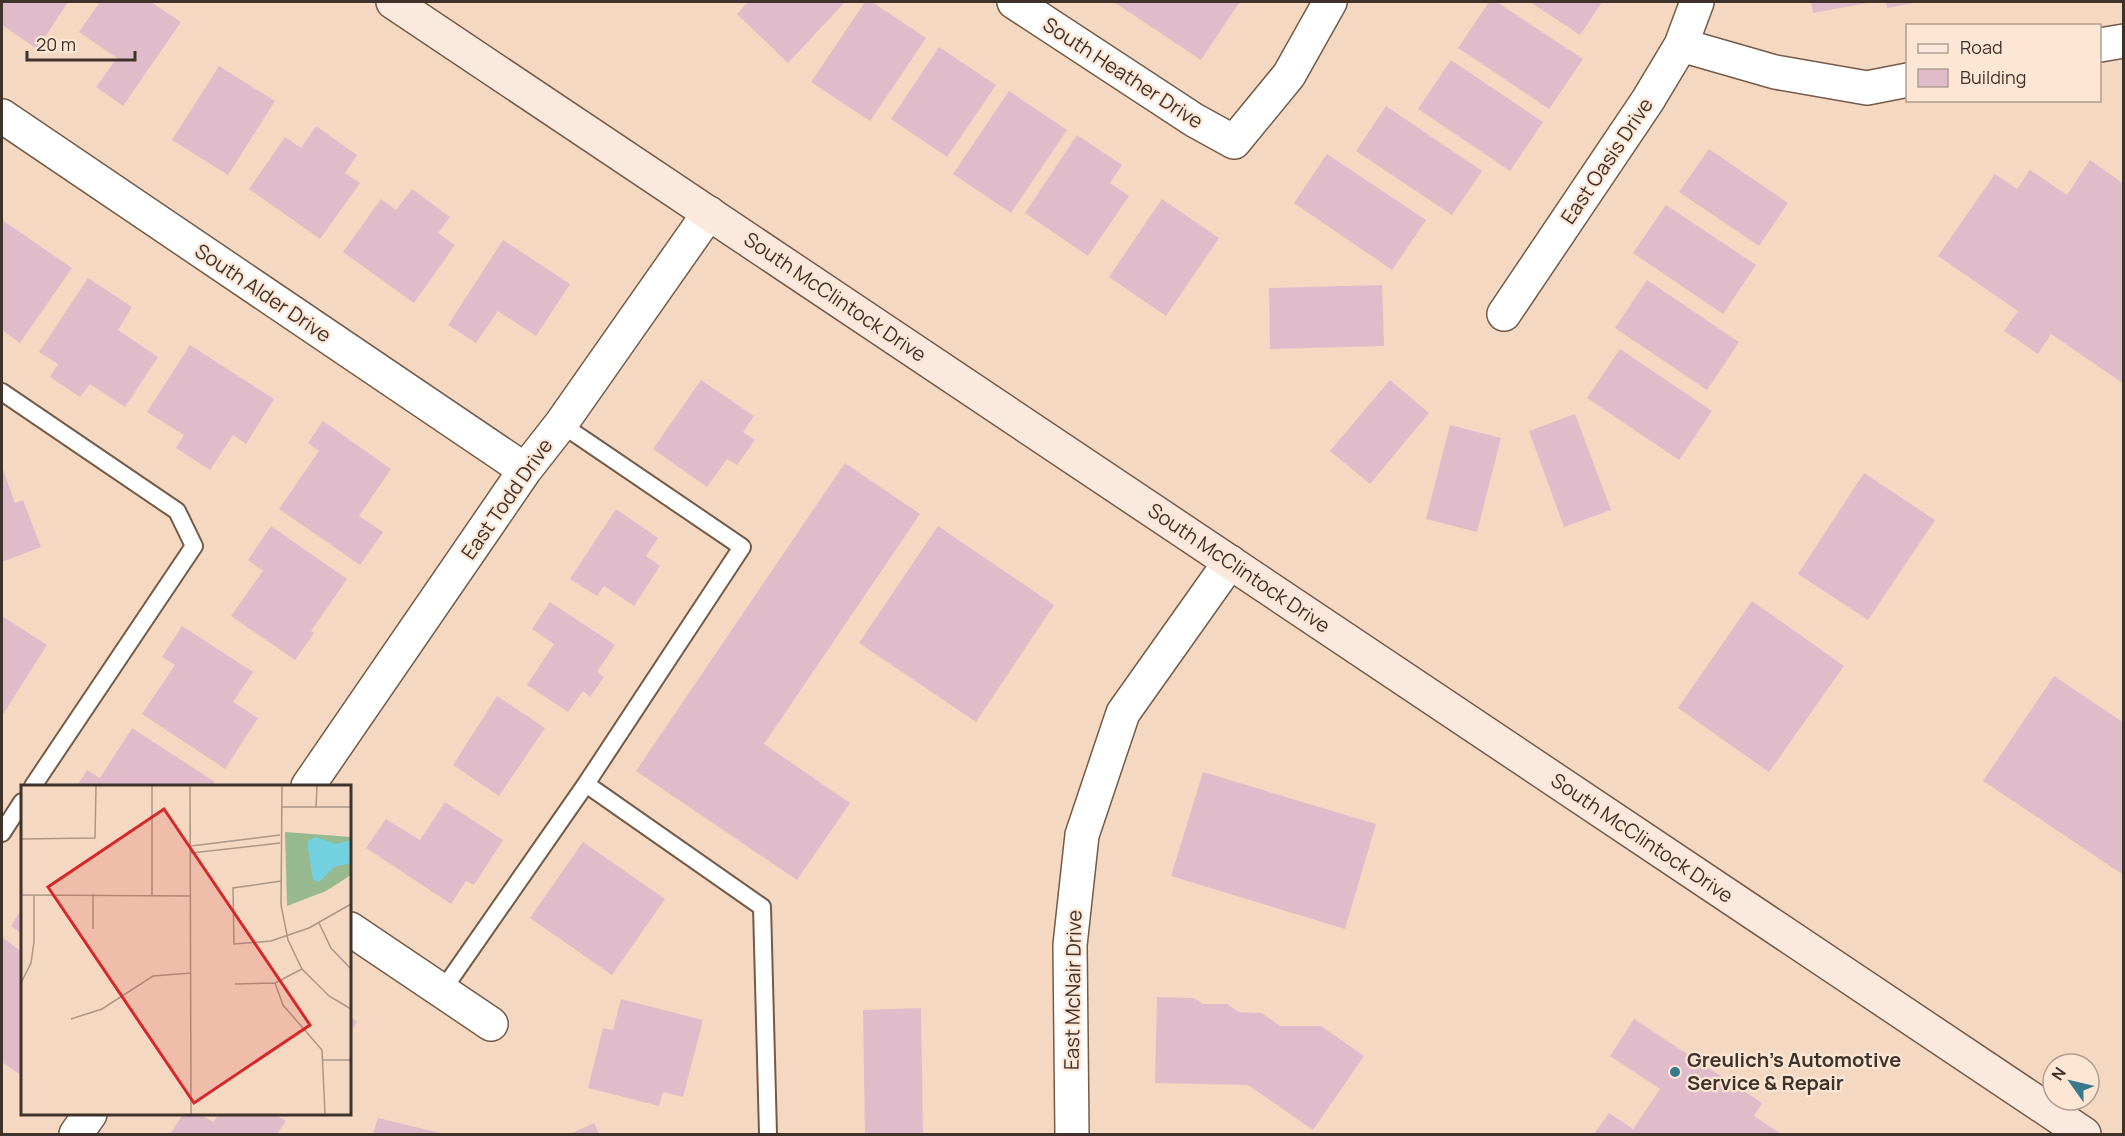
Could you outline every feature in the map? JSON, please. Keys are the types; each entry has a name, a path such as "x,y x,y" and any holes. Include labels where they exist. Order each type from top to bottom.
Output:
{"main road":[{"name":"South McClintock Drive","path":"393,2 2084,1134"}],"street":[{"name":"South Heather Drive","path":"1014,2 1194,120 1234,142 1289,75 1330,2"},
{"name":"East Oasis Drive","path":"1504,314 1648,100 1681,45 1697,2"},
{"path":"2101,45 2124,41"},
{"path":"1681,45 1775,72 1867,88 1906,80"},
{"name":"South Alder Drive","path":"2,116 525,470"},
{"name":"East Todd Drive","path":"309,785 525,470 561,423 709,213"},
{"name":"East McNair Drive","path":"1072,1134 1070,945 1082,835 1123,713 1230,562"},
{"path":"351,930 491,1024"},
{"path":"76,1134 89,1115"}],"lane":[{"path":"2,392 177,511 194,546 34,785"},
{"path":"442,991 586,784 742,547 561,423"},
{"path":"586,784 762,907 768,1134"},
{"path":"2,833 21,804"}],"building":[{"path":"2,2 68,2 37,49 2,25"},
{"path":"100,2 151,2 181,22 123,106 96,87 117,58 79,32"},
{"path":"748,2 845,2 788,63 737,14"},
{"path":"865,2 872,2 926,38 870,121 811,82"},
{"path":"1114,2 1236,2 1239,3 1201,60"},
{"path":"1489,2 1497,2 1583,59 1549,109 1458,48"},
{"path":"1530,2 1602,2 1580,35"},
{"path":"1811,2 1867,2 1867,3 1813,13"},
{"path":"1886,2 1914,2 1914,3 1887,8"},
{"path":"939,47 996,85 947,157 891,119"},
{"path":"1451,60 1543,122 1510,171 1418,109"},
{"path":"219,66 275,101 228,175 172,140"},
{"path":"1009,91 1067,130 1011,213 953,174"},
{"path":"1386,106 1482,171 1452,215 1356,151"},
{"path":"316,126 357,155 345,173 360,183 320,239 249,189 285,137 301,148"},
{"path":"1077,135 1122,165 1110,183 1129,196 1088,256 1025,213"},
{"path":"1709,149 1788,203 1759,246 1679,192"},
{"path":"1327,154 1426,220 1392,270 1294,203"},
{"path":"2090,160 2124,184 2124,384 2051,334 2038,354 2004,331 2018,311 1938,256 1995,174 2017,189 2030,170 2067,195"},
{"path":"412,189 450,217 438,233 455,245 414,303 343,252 381,199 396,210"},
{"path":"1162,199 1219,238 1166,316 1109,277"},
{"path":"1666,205 1756,265 1723,314 1633,253"},
{"path":"2,220 72,268 20,343 2,330"},
{"path":"503,240 570,284 536,336 498,311 476,343 448,325"},
{"path":"88,278 132,307 118,330 158,357 125,407 90,384 80,397 50,377 58,364 39,352"},
{"path":"1647,280 1739,342 1707,390 1615,328"},
{"path":"1382,285 1384,346 1270,349 1269,288"},
{"path":"190,345 274,399 246,444 233,435 210,470 176,448 184,435 147,412"},
{"path":"1620,349 1712,411 1679,460 1587,398"},
{"path":"701,380 754,416 743,432 755,440 737,465 727,459 707,487 653,449"},
{"path":"1390,380 1429,413 1370,484 1330,451"},
{"path":"1575,414 1611,510 1564,527 1529,431"},
{"path":"323,421 391,469 359,516 383,532 360,565 279,509 319,451 308,443"},
{"path":"1450,425 1501,438 1477,532 1426,519"},
{"path":"845,463 920,514 764,744 850,803 797,880 636,771"},
{"path":"2,467 15,503 23,500 41,547 2,562"},
{"path":"1864,473 1935,520 1868,620 1798,574"},
{"path":"616,509 658,538 646,556 660,566 634,606 604,586 597,596 570,579"},
{"path":"271,526 347,579 311,631 314,633 295,660 231,616 263,571 248,560"},
{"path":"938,526 1054,605 976,722 859,643"},
{"path":"1752,601 1844,666 1769,772 1678,708"},
{"path":"550,602 615,645 597,672 604,677 590,697 583,691 568,712 527,685 554,644 532,629"},
{"path":"2,616 47,645 2,716"},
{"path":"182,626 253,672 233,702 258,718 225,769 142,714 175,665 162,657"},
{"path":"2054,676 2124,723 2122,874 1983,781"},
{"path":"497,696 545,728 499,796 453,765"},
{"path":"132,728 215,782 213,785 78,785 87,770 100,778"},
{"path":"1203,772 1376,824 1345,929 1171,876"},
{"path":"445,802 503,840 474,885 466,881 451,904 366,848 386,819 420,840"},
{"path":"583,842 665,899 612,975 530,918"},
{"path":"21,910 21,933 11,926"},
{"path":"2,937 21,951 21,1071 19,1074 2,1062"},
{"path":"1157,997 1194,998 1203,1004 1227,1004 1239,1012 1262,1013 1280,1026 1321,1026 1364,1056 1313,1130 1248,1085 1155,1083"},
{"path":"621,999 703,1020 683,1097 663,1092 659,1106 588,1088 603,1028 613,1030"},
{"path":"921,1008 923,1134 865,1134 863,1010"},
{"path":"351,1017 357,1022 351,1031"},
{"name":"Greulich's Automotive Service & Repair","path":"1634,1019 1762,1103 1754,1116 1781,1134 1594,1134 1609,1113 1633,1129 1660,1089 1610,1056"},
{"path":"182,1115 202,1115 213,1122 218,1115 276,1115 286,1121 277,1134 170,1134"},
{"path":"378,1118 444,1134 373,1134"},
{"path":"594,1123 599,1134 570,1134"}],"place":[{"name":"Greulich's Automotive Service & Repair","path":"1675,1072"}]}
